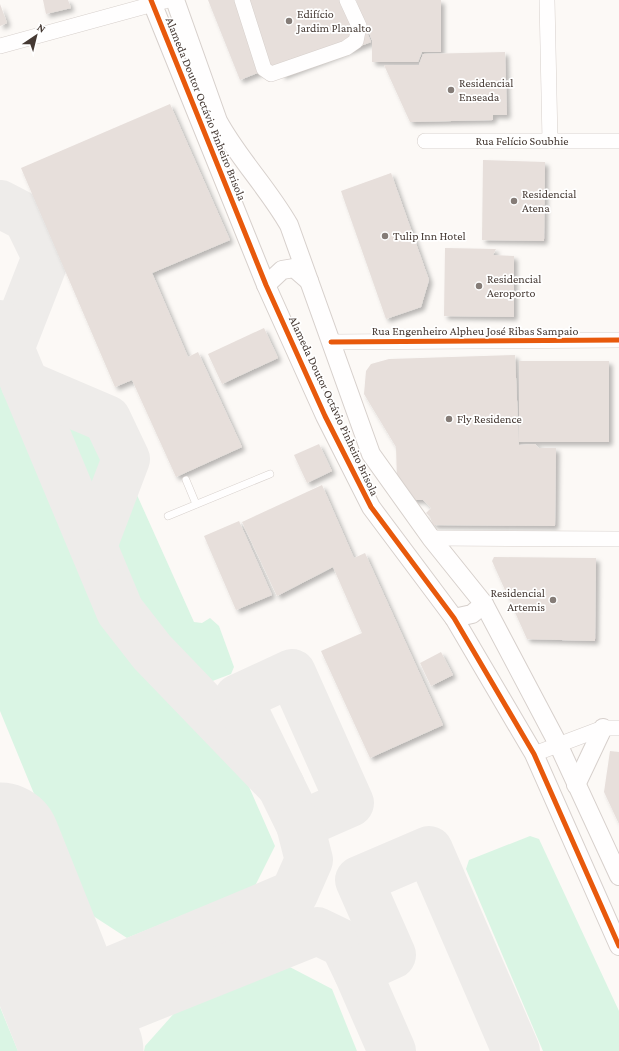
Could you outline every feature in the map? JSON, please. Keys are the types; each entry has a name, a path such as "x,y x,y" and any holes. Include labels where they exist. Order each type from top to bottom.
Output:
{"street":[{"name":"Alameda Doutor Octávio Pinheiro Brisola","path":"175,0 218,121 227,139 286,219 371,454 431,538 484,604 558,744 619,876"},
{"path":"242,0 264,69 271,74 346,48 356,41 359,26 346,0"},
{"path":"547,0 550,141"},
{"name":"Alameda Doutor Octávio Pinheiro Brisola","path":"158,2 266,285 325,416 371,507 454,618 534,754 618,941"},
{"path":"0,46 158,2"},
{"name":"Rua Felício Soubhie","path":"425,140 619,140"},
{"path":"266,285 282,270 294,268 309,281"},
{"name":"Rua Engenheiro Alpheu José Ribas Sampaio","path":"331,342 619,340"},
{"path":"431,538 619,539"},
{"path":"454,618 472,614 484,604"},
{"path":"534,754 558,744 611,728"},
{"path":"576,785 611,728"}],"lane":[{"path":"168,516 270,474"},
{"path":"186,480 196,504"}],"green space":[{"path":"0,350 112,627 239,764 275,846 255,886 127,938 81,908 0,711"},
{"path":"49,401 101,423 117,449 117,455 90,513 85,512 44,405"},
{"path":"123,490 131,491 137,495 194,622 202,623 210,618 219,626 234,667 231,674 202,685 195,682 157,644 135,617 105,556 104,545"},
{"path":"530,836 539,839 619,1011 619,1051 543,1051 466,869 469,860"},
{"path":"284,964 332,989 357,1051 144,1051 145,1046 178,1009"},
{"path":"0,1007 18,1051 0,1051"}],"building":[{"path":"43,0 68,0 71,8 46,14"},
{"name":"Edifício Jardim Planalto","path":"208,0 354,0 371,42 282,76 278,65 240,80"},
{"path":"356,0 441,0 441,52 422,52 418,62 372,62 372,40"},
{"path":"0,4 7,23 0,26"},
{"name":"Residencial Enseada","path":"505,52 507,115 493,115 493,120 410,122 384,65 419,65 423,54"},
{"path":"170,104 230,240 152,273 188,357 198,352 242,447 176,477 132,380 115,387 21,168"},
{"name":"Residencial Atena","path":"483,160 545,162 544,241 482,240"},
{"name":"Tulip Inn Hotel","path":"391,173 429,280 421,307 386,319 341,191"},
{"name":"Residencial Aeroporto","path":"445,248 496,249 493,255 514,256 514,317 444,316"},
{"path":"264,328 278,358 222,384 208,354"},
{"name":"Fly Residence","path":"515,355 519,445 535,444 539,448 556,448 555,526 433,525 430,517 426,513 431,508 423,500 408,500 397,481 396,447 364,394 366,371 371,364 389,359"},
{"path":"519,361 609,361 609,442 519,442"},
{"path":"319,444 332,471 307,483 294,455"},
{"path":"322,485 354,558 365,553 443,725 370,758 321,651 362,633 333,567 277,596 242,522"},
{"path":"239,521 272,595 236,610 204,536"},
{"name":"Residencial Artemis","path":"494,557 596,558 595,641 527,639 492,561"},
{"path":"441,652 453,675 431,686 420,663"},
{"path":"610,751 619,752 619,824 604,792"}],"taxiway":[{"path":"0,204 27,218 46,257 10,349"},
{"path":"0,324 120,611 152,652 281,786"},
{"path":"25,384 107,419 126,459 93,546"},
{"path":"292,673 350,803 300,825 238,698 292,673"},
{"path":"38,935 103,974 294,894 309,860 300,825"},
{"path":"392,1051 357,971 392,955 359,880 429,850 516,1051"},
{"path":"101,1051 118,1011 317,931 344,944 357,971"}],"runway":[{"path":"0,843 83,1051"}],"cycle path":[{"path":"151,0 266,285 325,416 371,507 454,618 534,754 619,946"},
{"path":"331,342 619,340"}],"place":[{"name":"Edifício Jardim Planalto","path":"289,21"},
{"name":"Residencial Enseada","path":"451,90"},
{"name":"Residencial Atena","path":"514,201"},
{"name":"Tulip Inn Hotel","path":"385,236"},
{"name":"Residencial Aeroporto","path":"479,286"},
{"name":"Fly Residence","path":"449,419"},
{"name":"Residencial Artemis","path":"553,600"}]}
